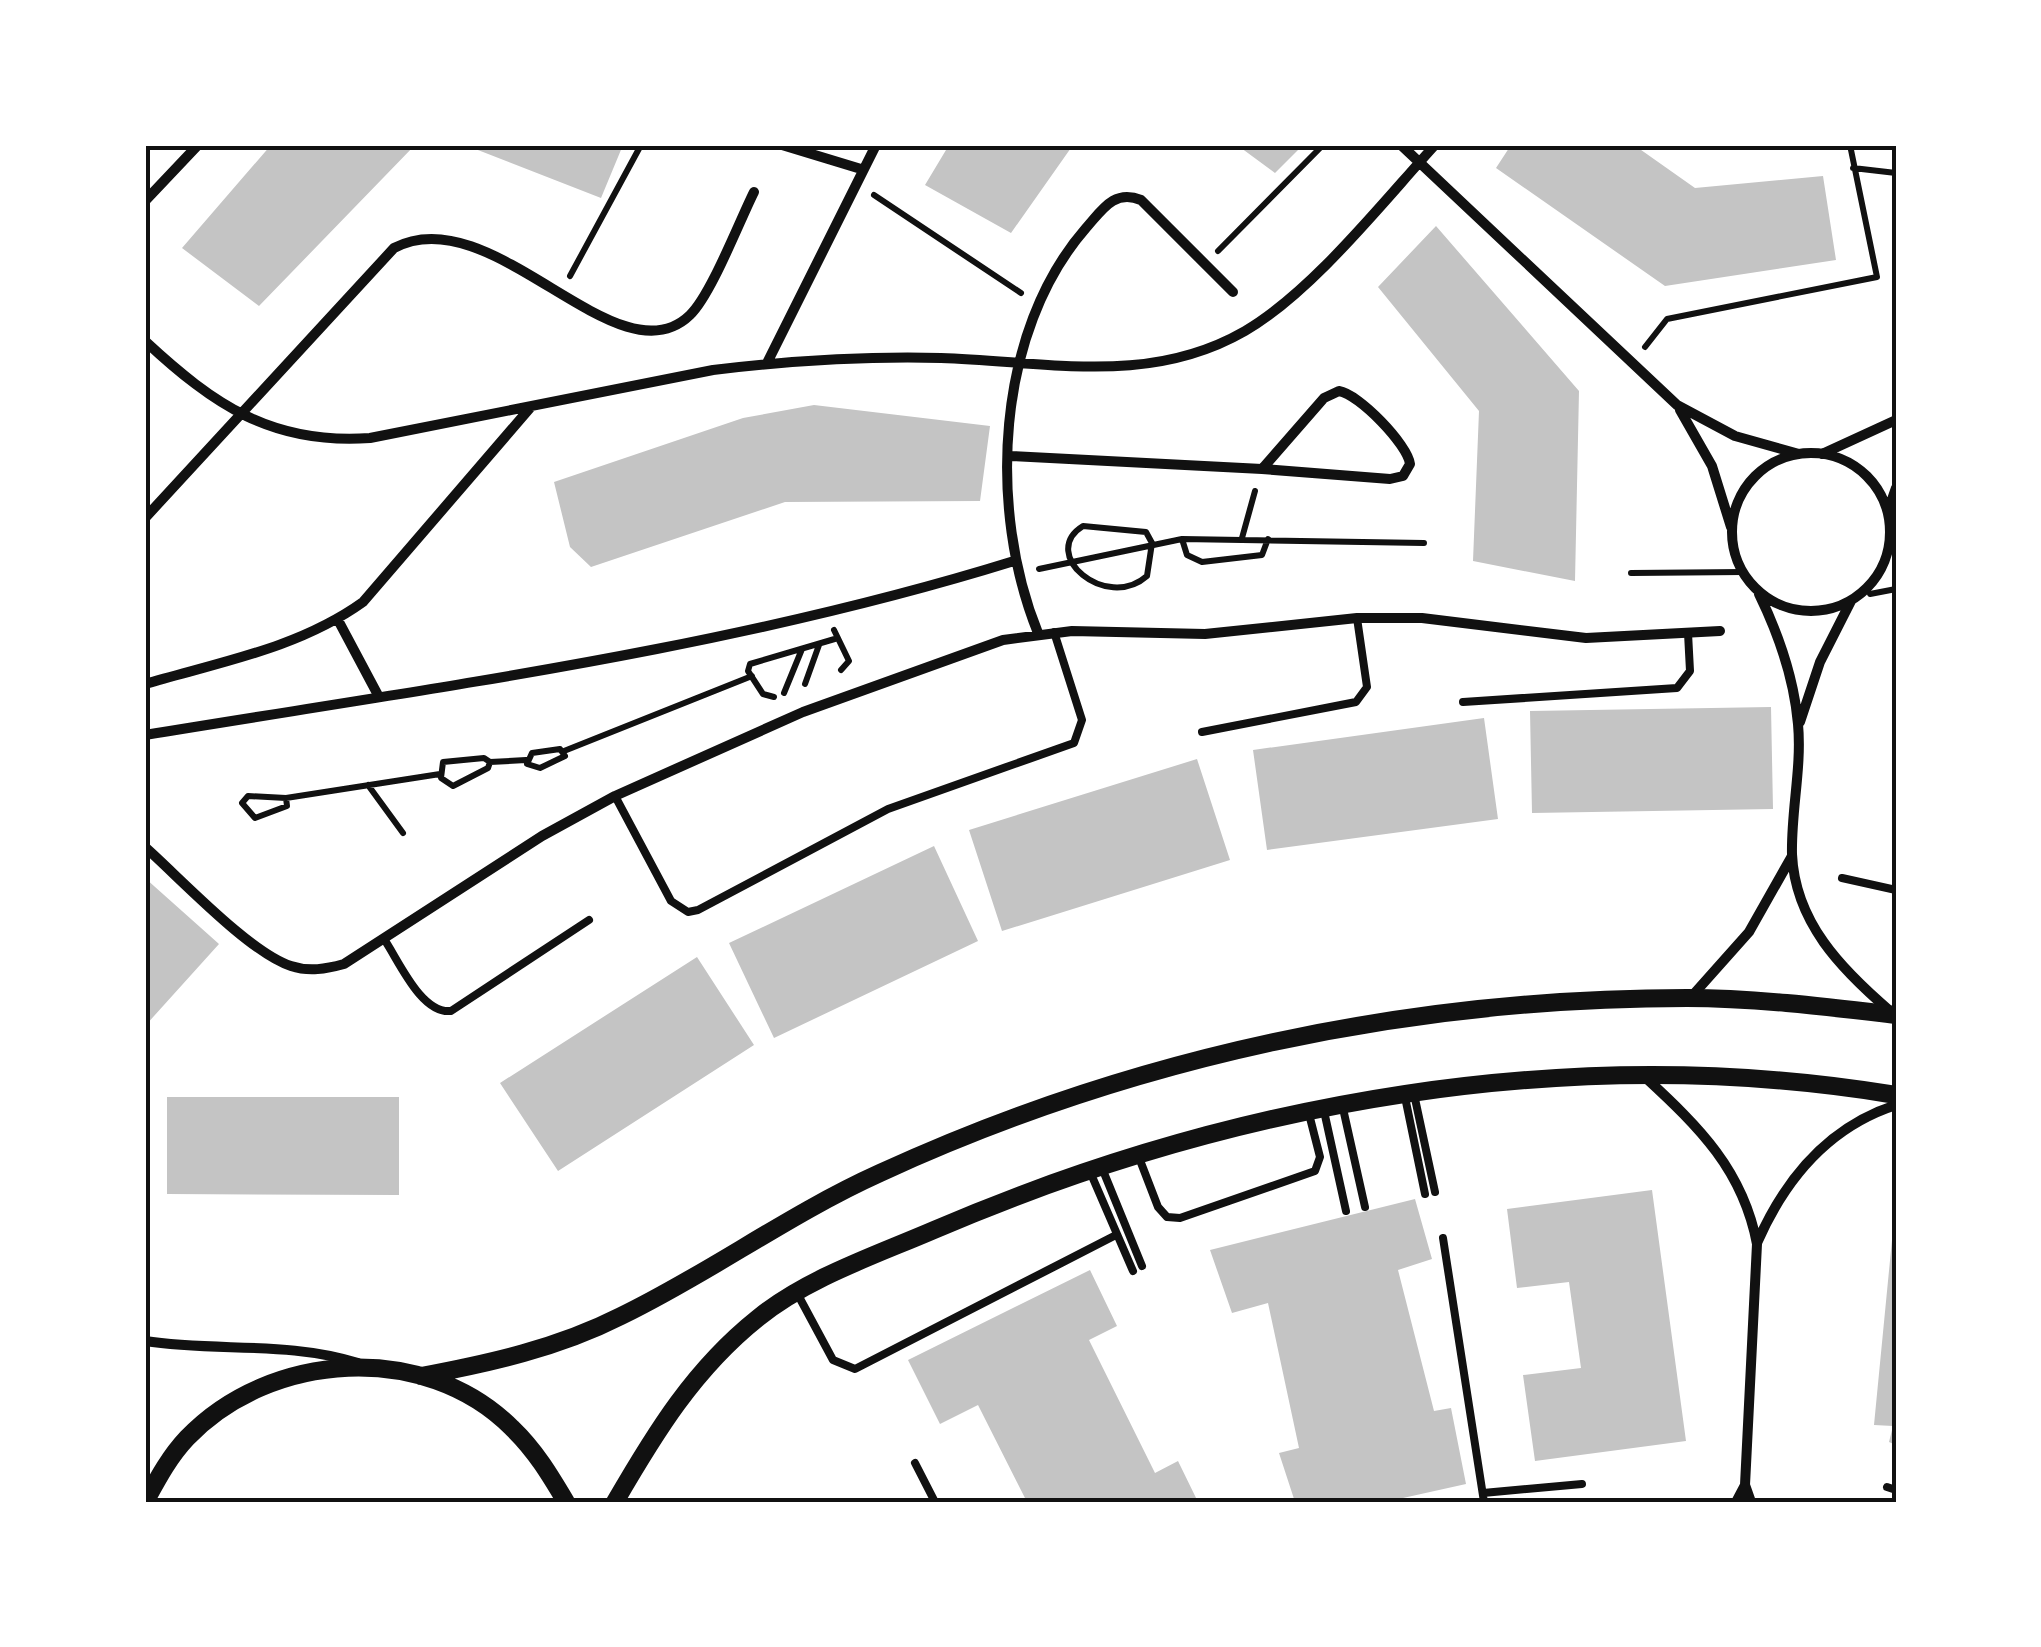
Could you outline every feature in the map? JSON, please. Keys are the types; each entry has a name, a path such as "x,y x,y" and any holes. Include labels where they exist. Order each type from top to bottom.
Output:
{"street":[{"path":"145,201 198,145"},
{"path":"782,145 861,169"},
{"path":"767,364 854,182 876,145"},
{"path":"1402,145 1676,405 1735,436 1799,454 1822,454 1863,472 1888,511 1891,534 1886,558 1855,598 1820,662 1799,727"},
{"path":"145,341 198,389 243,417 298,434 354,439 713,370 767,364 941,358 1131,368 1182,358 1216,346 1276,310 1435,145"},
{"path":"145,518 243,417 384,258 408,241 444,236 461,240 560,295 638,330 675,326 695,310 754,192"},
{"path":"1038,633 1014,561 1009,526 1010,456 1021,363 1039,305 1071,245 1112,200 1121,196 1141,200 1233,292"},
{"path":"1010,456 1397,479 1410,464 1406,450 1356,396 1340,390 1324,398 1262,469"},
{"path":"1676,405 1712,466 1743,572 1756,588 1772,600 1801,610 1832,608 1855,598"},
{"path":"145,684 289,642 338,620 386,581 530,408"},
{"path":"1822,454 1896,420"},
{"path":"1732,533 1744,490 1777,461 1799,454"},
{"path":"1888,511 1896,488"},
{"path":"145,735 783,624 917,591 1014,561"},
{"path":"1756,588 1785,656 1799,727 1792,855 1804,904 1827,949 1895,1015"},
{"path":"145,848 279,962 295,968 328,969 344,964 542,836 615,796 870,687 970,650 1038,633 1205,634 1358,618 1422,618 1586,638 1720,632"},
{"path":"338,620 378,697"},
{"path":"1691,998 1749,932 1792,855"},
{"path":"421,1376 524,1354 573,1338 650,1301 798,1214 869,1178 1083,1090 1260,1045 1454,1012 1691,998 1895,1015"},
{"path":"1646,1078 1726,1160 1750,1210 1757,1244 1745,1485 1751,1502"},
{"path":"615,1502 675,1402 714,1357 760,1316 798,1293 975,1212 1138,1154 1324,1107 1409,1092 1646,1078 1784,1080 1896,1095"},
{"path":"1757,1244 1786,1186 1806,1161 1857,1122 1896,1105"},
{"path":"145,1341 194,1347 287,1348 421,1376 468,1396 510,1425 544,1463 566,1502"},
{"path":"145,1502 187,1438 253,1390 292,1375 332,1368 373,1368"},
{"path":"1736,1502 1745,1485"}],"lane":[{"path":"1202,732 1356,702 1367,687 1358,618"},
{"path":"615,796 670,901 688,912 698,910 888,809 1074,742 1082,720 1054,632"},
{"path":"1463,702 1677,688 1690,671 1688,633"},
{"path":"1842,878 1896,890"},
{"path":"384,939 427,1003 442,1012 451,1012 589,920"},
{"path":"1409,1092 1430,1193"},
{"path":"1138,1154 1162,1213 1180,1218 1316,1171 1324,1107"},
{"path":"1324,1107 1365,1207"},
{"path":"1324,1107 1346,1211"},
{"path":"1095,1168 1132,1271"},
{"path":"1095,1168 1142,1266"},
{"path":"798,1293 833,1360 855,1369 1116,1234"},
{"path":"1443,1238 1483,1498 1582,1484"},
{"path":"915,1463 935,1502"}],"path":[{"path":"560,295 641,145"},
{"path":"1205,264 1323,145"},
{"path":"1632,364 1666,320 1877,276 1850,145"},
{"path":"1852,168 1896,173"},
{"path":"854,182 1039,305"},
{"path":"1242,538 1262,469"},
{"path":"1083,526 1140,530 1152,544 1151,570 1136,584 1094,584 1071,562 1072,538 1083,526"},
{"path":"1182,540 1187,556 1202,562 1262,555 1268,539"},
{"path":"1017,574 1182,540 1424,542"},
{"path":"1630,573 1743,572"},
{"path":"1855,598 1896,589"},
{"path":"818,679 768,698 748,669 752,662 838,638 848,658 846,667 831,674"},
{"path":"805,684 819,644"},
{"path":"784,692 803,648"},
{"path":"526,760 532,752 564,751 752,676"},
{"path":"440,774 446,760 526,760 536,769 562,758 564,751"},
{"path":"286,798 287,806 282,810 255,818 242,803 248,796 286,798 440,774 454,786 488,768 490,762"},
{"path":"368,785 403,833"}],"building":[{"path":"271,145 415,145 259,306 182,248"},
{"path":"465,145 623,145 601,198"},
{"path":"949,145 1073,145 1011,233 925,185"},
{"path":"1237,145 1303,145 1275,173"},
{"path":"1511,145 1634,145 1695,188 1823,176 1836,260 1665,286 1496,168"},
{"path":"1436,226 1579,391 1575,581 1473,561 1479,411 1378,287"},
{"path":"814,405 990,426 980,501 785,502 591,567 570,547 554,482 743,418"},
{"path":"1771,707 1773,809 1532,813 1530,711"},
{"path":"1484,718 1498,819 1267,850 1253,750"},
{"path":"1197,759 1230,860 1002,931 969,830"},
{"path":"934,846 978,941 774,1038 729,943"},
{"path":"145,878 219,944 145,1026"},
{"path":"697,957 754,1045 558,1171 500,1083"},
{"path":"167,1097 399,1097 399,1195 167,1194"},
{"path":"1652,1190 1686,1441 1535,1461 1523,1375 1581,1368 1569,1282 1517,1288 1507,1209"},
{"path":"1415,1199 1432,1259 1398,1270 1434,1411 1451,1408 1466,1484 1385,1502 1295,1502 1279,1453 1299,1448 1268,1303 1232,1313 1210,1250"},
{"path":"1895,1209 1896,1445 1889,1442 1893,1426 1874,1425"},
{"path":"1090,1270 1117,1326 1089,1340 1155,1473 1178,1461 1198,1502 1027,1502 978,1405 940,1424 908,1360"}]}
